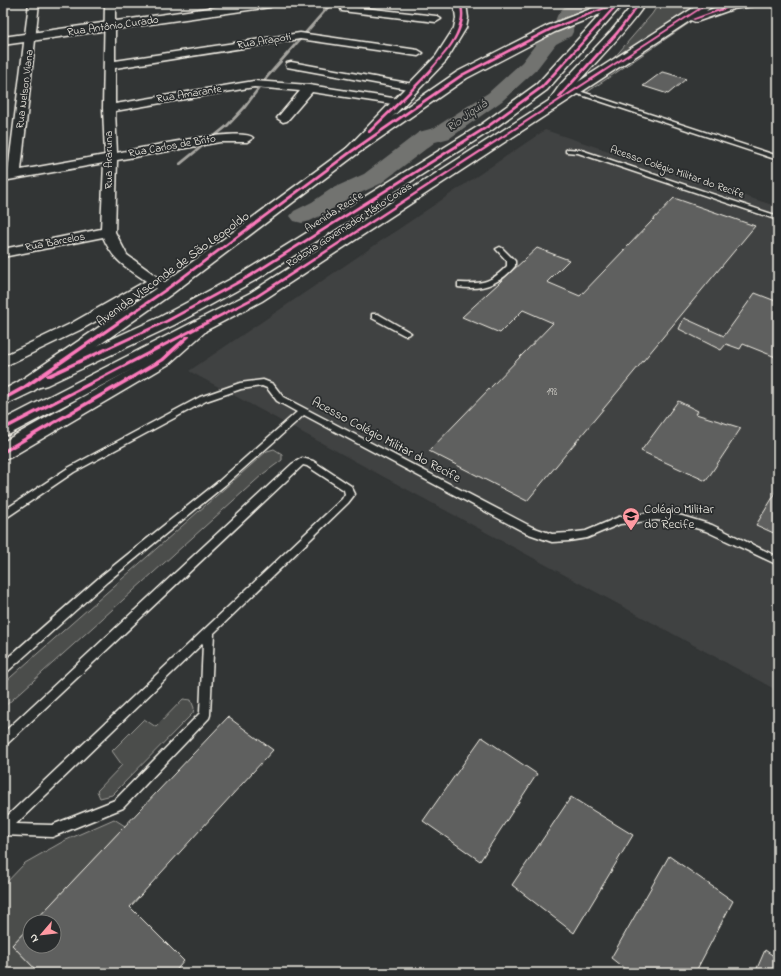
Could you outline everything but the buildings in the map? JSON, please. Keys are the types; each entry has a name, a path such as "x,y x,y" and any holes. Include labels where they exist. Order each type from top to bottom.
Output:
{"main road":[{"name":"Rua Antônio Curado","path":"3,41 110,27 270,3"},
{"name":"Avenida Visconde de São Leopoldo","path":"352,151 441,58 455,38 462,18 460,3"},
{"name":"Avenida Visconde de São Leopoldo","path":"3,399 25,387 161,285 462,75 551,29 617,3"},
{"name":"Avenida Recife","path":"25,387 167,321 248,277 487,127 542,87 617,3"},
{"path":"555,102 565,88 617,33 640,3"},
{"name":"Rodovia Governador Mário Covas","path":"198,328 256,297 555,102 676,26 709,3"},
{"path":"676,26 731,6 748,3"},
{"path":"3,429 198,328"},
{"path":"3,452 162,360 198,328"}],"street":[{"name":"Rua Nelson Viana","path":"9,176 31,37 34,3"},
{"name":"Rua Araruna","path":"110,3 109,108 111,157 108,232 116,250 122,258 161,285"},
{"path":"388,13 390,3"},
{"path":"346,9 436,19"},
{"name":"Rua Arapoti","path":"110,65 305,36 418,53"},
{"path":"291,65 413,87"},
{"name":"Rua Amarante","path":"109,108 254,84 309,88 399,102"},
{"path":"283,118 309,88"},
{"name":"Rua Carlos de Brito","path":"9,176 220,138 247,138"},
{"name":"Rua Barcelos","path":"3,252 108,232"},
{"path":"3,362 161,285"}],"lane":[{"path":"574,91 778,158"},
{"name":"Acesso Colégio Militar do Recife","path":"568,150 579,151 778,218"},
{"path":"461,285 482,286 495,282 511,266 511,261 500,249"},
{"path":"375,316 407,333"},
{"name":"Acesso Colégio Militar do Recife","path":"3,516 71,470 203,399 225,391 252,384 267,384 280,399 529,530 552,538 588,534 619,521 657,516 682,520 709,528 778,561"},
{"path":"3,669 104,579 222,483 303,411"},
{"path":"3,740 302,461 310,464 348,488 350,494 345,501 3,828"},
{"path":"3,828 52,831 119,804 205,715 209,630"}],"shaded area":[{"path":"659,3 733,3 710,9 580,97 652,14"},
{"name":"Colégio Militar do Recife","path":"545,130 778,207 778,691 189,371"},
{"path":"274,449 282,454 282,460 263,474 3,708 3,684 267,451"},
{"path":"183,699 191,700 194,708 193,713 112,795 100,798 97,791 122,765 112,751 144,719 156,727"},
{"path":"114,819 125,826 42,914 22,914 22,934 12,945 39,973 3,973 3,886 25,863 64,841"}],"waterway":[{"path":"180,164 227,126 244,108 267,77 329,6 337,3"},
{"name":"Rio Jiquiá","path":"302,216 320,207 339,194 372,179 427,137 442,133 495,97 529,66 549,40 564,32 563,25 567,13 584,3"}],"cycle path":[{"path":"369,132 420,82 445,53 454,40 461,24 462,9 460,3"},
{"path":"3,399 25,387 167,289 352,151 462,75 551,29 617,3"},
{"path":"559,97 617,33 640,3"},
{"path":"3,429 256,297 709,3"},
{"path":"693,19 731,6 748,3"},
{"path":"48,376 167,321 248,277 487,127 542,87 616,5"},
{"path":"3,452 162,360 188,337"}],"place":[{"name":"Colégio Militar do Recife","path":"631,531"}]}
